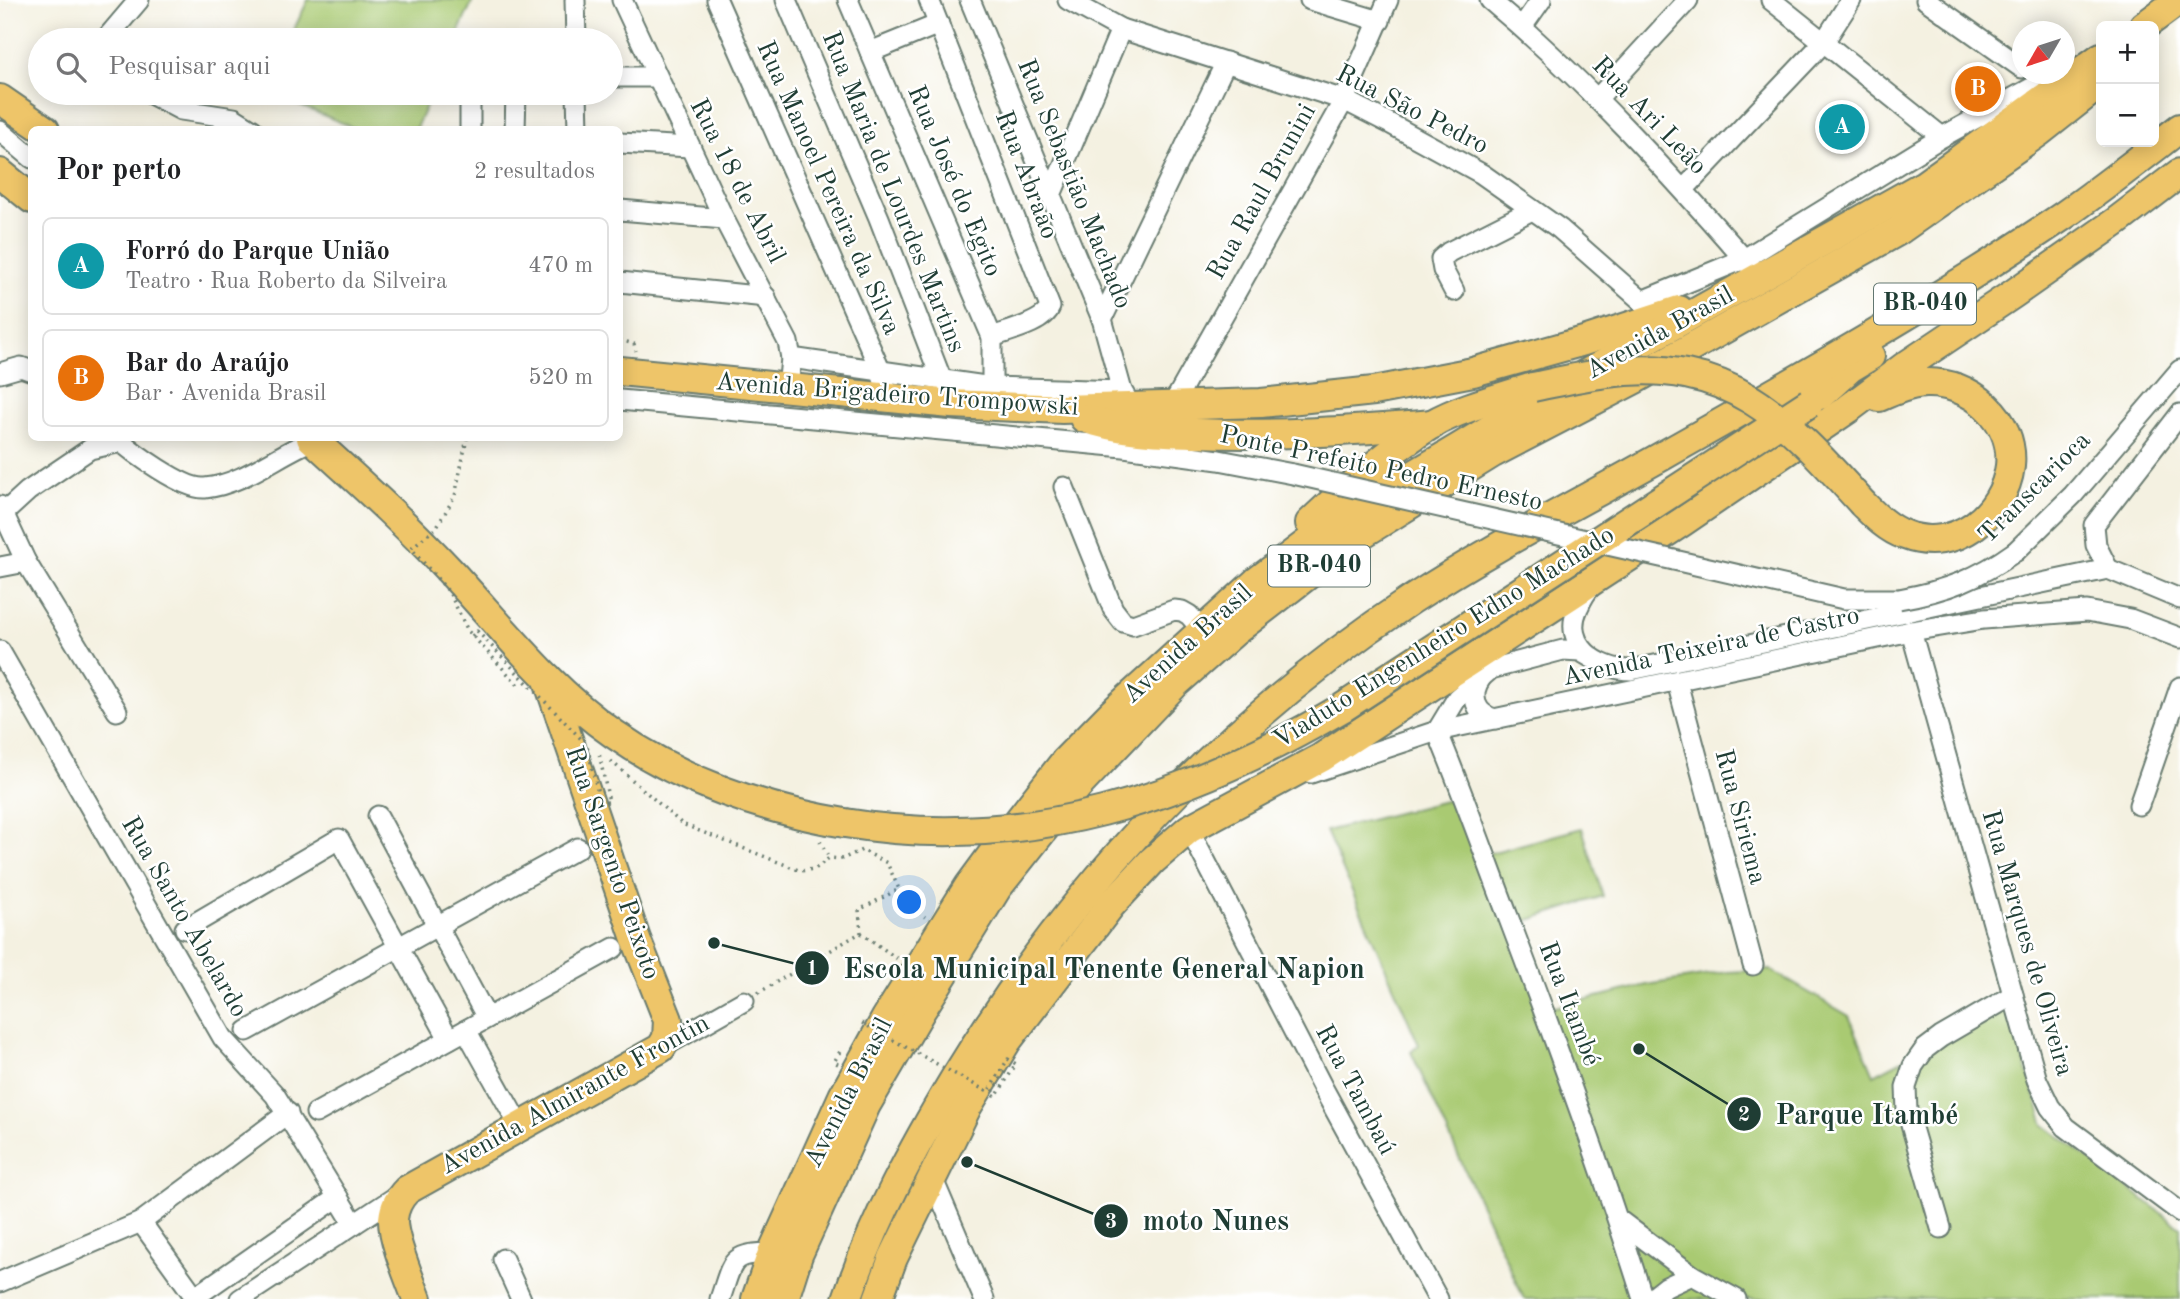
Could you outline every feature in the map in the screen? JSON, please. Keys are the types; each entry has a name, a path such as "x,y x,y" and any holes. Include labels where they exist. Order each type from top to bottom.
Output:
{"highway":[{"path":"2151,21 2179,0"},
{"path":"2159,38 2180,21"},
{"name":"Avenida Brasil","path":"2075,68 2096,59"},
{"name":"Avenida Brasil","path":"756,1299 772,1253 843,1096 886,1018 969,886 1065,761 1113,712 1256,582 1335,522 1751,274 1924,185 2042,84"},
{"name":"Avenida Brasil","path":"784,1299 798,1255 866,1105 997,888 1078,786 1175,684 1234,632 1354,539 1493,453 1637,378 1898,231 2039,132 2100,84"},
{"path":"5,113 36,126"},
{"name":"BR-040","path":"847,1299 874,1232 906,1167 938,1107 1013,987 1088,887 1199,767 1308,675 1413,599 1516,536 1888,328 2064,215 2180,128"},
{"path":"1814,399 1850,368 2097,209 2180,145"},
{"path":"0,173 28,196"},
{"path":"878,1299 893,1258 967,1107 1007,1041 1111,905 1152,861 1189,829 1321,758 1625,558 1848,409 1904,367 2117,221 2180,173"},
{"path":"1814,399 1924,336 2051,251 2082,233 2117,221"},
{"name":"Avenida Brigadeiro Trompowski","path":"623,371 788,389 885,385 1062,409 1127,399 1172,405 1261,403 1329,397 1473,372 1584,341 1650,308 1695,306 1751,274"},
{"path":"1256,582 1290,542 1326,508 1382,460 1433,424 1533,387 1607,372 1664,371 1704,377 1735,389 1775,414 1828,465 1881,522 1905,535 1925,540 1944,539 1965,532 1982,521 1995,506 2004,490 2010,466 2009,446 2004,430 1993,413 1979,399 1964,390 1927,383 1908,385 1848,409"},
{"name":"Viaduto Engenheiro Edno Machado","path":"547,677 613,734 671,767 719,788 808,817 881,829 928,831 1037,825 1116,808 1150,799 1202,779 1287,740 1342,708 1814,399"},
{"path":"1062,409 1095,422 1127,429 1186,433 1333,433 1433,424"},
{"path":"314,441 383,503 547,677"},
{"name":"Rua Sargento Peixoto","path":"547,677 636,939 668,1020 667,1038 660,1048"},
{"name":"Avenida Almirante Frontin","path":"398,1209 519,1125 660,1048"},
{"path":"398,1209 417,1299"}],"street":[{"path":"114,28 139,0"},
{"path":"575,0 576,28"},
{"name":"Rua 18 de Abril","path":"622,0 724,219 788,342 792,358 788,389"},
{"name":"Rua Manoel Pereira da Silva","path":"716,0 885,385"},
{"name":"Rua Maria de Lourdes Martins","path":"786,0 879,218 946,392"},
{"name":"Rua José do Egito","path":"848,0 992,337 992,387"},
{"name":"Rua Abraão","path":"929,0 1050,307 1040,320 992,337"},
{"name":"Rua Sebastião Machado","path":"970,0 1102,319 1127,399"},
{"name":"Rua São Pedro","path":"1068,0 1121,29 1344,100 1482,174 1560,229 1650,308"},
{"path":"1310,0 1380,21"},
{"name":"Rua Raul Brunini","path":"1172,405 1344,100 1388,0"},
{"name":"Rua Ari Leão","path":"1490,0 1597,99 1684,189 1751,274"},
{"path":"1522,27 1541,0"},
{"path":"1597,99 1688,0"},
{"path":"1771,0 1942,137"},
{"path":"1684,189 1824,42 1851,0"},
{"path":"1926,0 2012,61"},
{"path":"870,52 939,24"},
{"path":"1051,195 1121,29"},
{"path":"1102,319 1226,62"},
{"path":"623,77 657,77"},
{"name":"Avenida Brasil","path":"1751,274 1942,137 2039,84"},
{"path":"172,105 181,110 234,118 247,126"},
{"path":"470,105 470,126"},
{"path":"515,126 516,105"},
{"path":"577,105 578,126"},
{"path":"5,113 28,151"},
{"path":"623,143 690,147"},
{"path":"623,210 724,219"},
{"path":"1454,291 1443,271 1441,259 1449,252 1532,210"},
{"path":"623,282 766,297"},
{"path":"792,358 885,385"},
{"path":"0,373 21,367 28,370"},
{"name":"Transcarioca","path":"1899,599 1931,594 1964,583 1992,568 2015,551 2073,495 2180,370"},
{"path":"946,392 992,387 1127,399"},
{"name":"Ponte Prefeito Pedro Ernesto","path":"623,400 1124,447 1220,460 1320,480 1832,596 1872,600 1899,599"},
{"path":"2180,414 2094,525 2096,545 2108,569 2180,599"},
{"path":"116,441 90,449 2,509 26,562 117,711"},
{"path":"120,441 167,475 202,489 239,478 308,441"},
{"path":"1065,487 1113,609 1123,622 1133,625 1174,610 1189,615 1202,630"},
{"name":"Avenida Teixeira de Castro","path":"1625,558 1586,591 1576,613 1574,625 1575,636 1592,659 1616,670 1631,670 2108,569"},
{"path":"0,568 26,562"},
{"name":"Avenida Teixeira de Castro","path":"1258,790 1437,732 1912,631 1984,619 2087,611 2130,619 2180,638"},
{"name":"Rua Marques de Oliveira","path":"1912,631 2037,1080 2050,1107 2066,1127 2180,1212"},
{"path":"1437,732 1458,698 1497,666 1563,650 1580,651 1592,659"},
{"name":"Rua Santo Abelardo","path":"0,651 223,1038 275,1095 338,1197 358,1221"},
{"path":"1485,674 1475,687 1475,701 1484,715 1496,719"},
{"name":"Rua Siriema","path":"1677,682 1753,965"},
{"path":"2138,805 2180,687"},
{"name":"Rua Itambé","path":"1437,732 1463,793 1562,1059 1619,1220 1643,1299"},
{"path":"378,817 487,1018"},
{"name":"Rua Tambaú","path":"1189,829 1323,1088 1438,1299"},
{"path":"185,929 339,839 398,947 519,1125"},
{"path":"247,1031 578,848"},
{"path":"316,1113 614,948"},
{"path":"1941,1228 1908,1111 1906,1087 1913,1066 1925,1049 2013,995"},
{"name":"Avenida Almirante Frontin","path":"660,1048 744,1001"},
{"path":"0,1282 141,1222 288,1113"},
{"path":"932,1177 984,1299"},
{"path":"141,1222 194,1298 338,1197"},
{"path":"358,1221 377,1220 398,1209"},
{"name":"Avenida Almirante Frontin","path":"240,1299 358,1221 398,1209"},
{"path":"1619,1220 1692,1275 1736,1299"},
{"path":"720,1299 731,1268 738,1258 746,1253 772,1253"},
{"path":"503,1259 521,1299"},
{"path":"1651,1299 1666,1287 1692,1275"}],"path":[{"path":"623,341 634,344"},
{"path":"466,441 455,496 436,528 411,548 449,592 472,636 520,687"},
{"path":"472,636 477,631 587,745 600,803 609,802 598,753"},
{"path":"611,761 682,824 801,872 815,869 829,858 842,859 862,850 887,863 905,902 931,922"},
{"path":"744,1001 860,933 859,910 900,888"},
{"path":"862,1023 988,1092 1008,1059 1016,1064 996,1097 992,1094 1007,1068"}],"green space":[{"path":"308,0 473,0 460,28 295,28"},
{"path":"298,105 426,105 417,126 350,126"},
{"path":"1457,798 1487,854 1582,828 1603,896 1520,923 1551,1008 1647,985 1728,972 1770,970 1849,1016 1874,1075 2007,1005 2044,1125 2180,1227 2180,1299 1524,1299 1411,1052 1419,1045 1326,831"}],"place":[{"name":"Bar do Araújo","path":"1978,89"},
{"name":"Forró do Parque União","path":"1842,127"},
{"name":"Escola Municipal Tenente General Napion","path":"714,943"},
{"name":"Parque Itambé","path":"1639,1049"},
{"name":"moto Nunes","path":"967,1162"}]}
